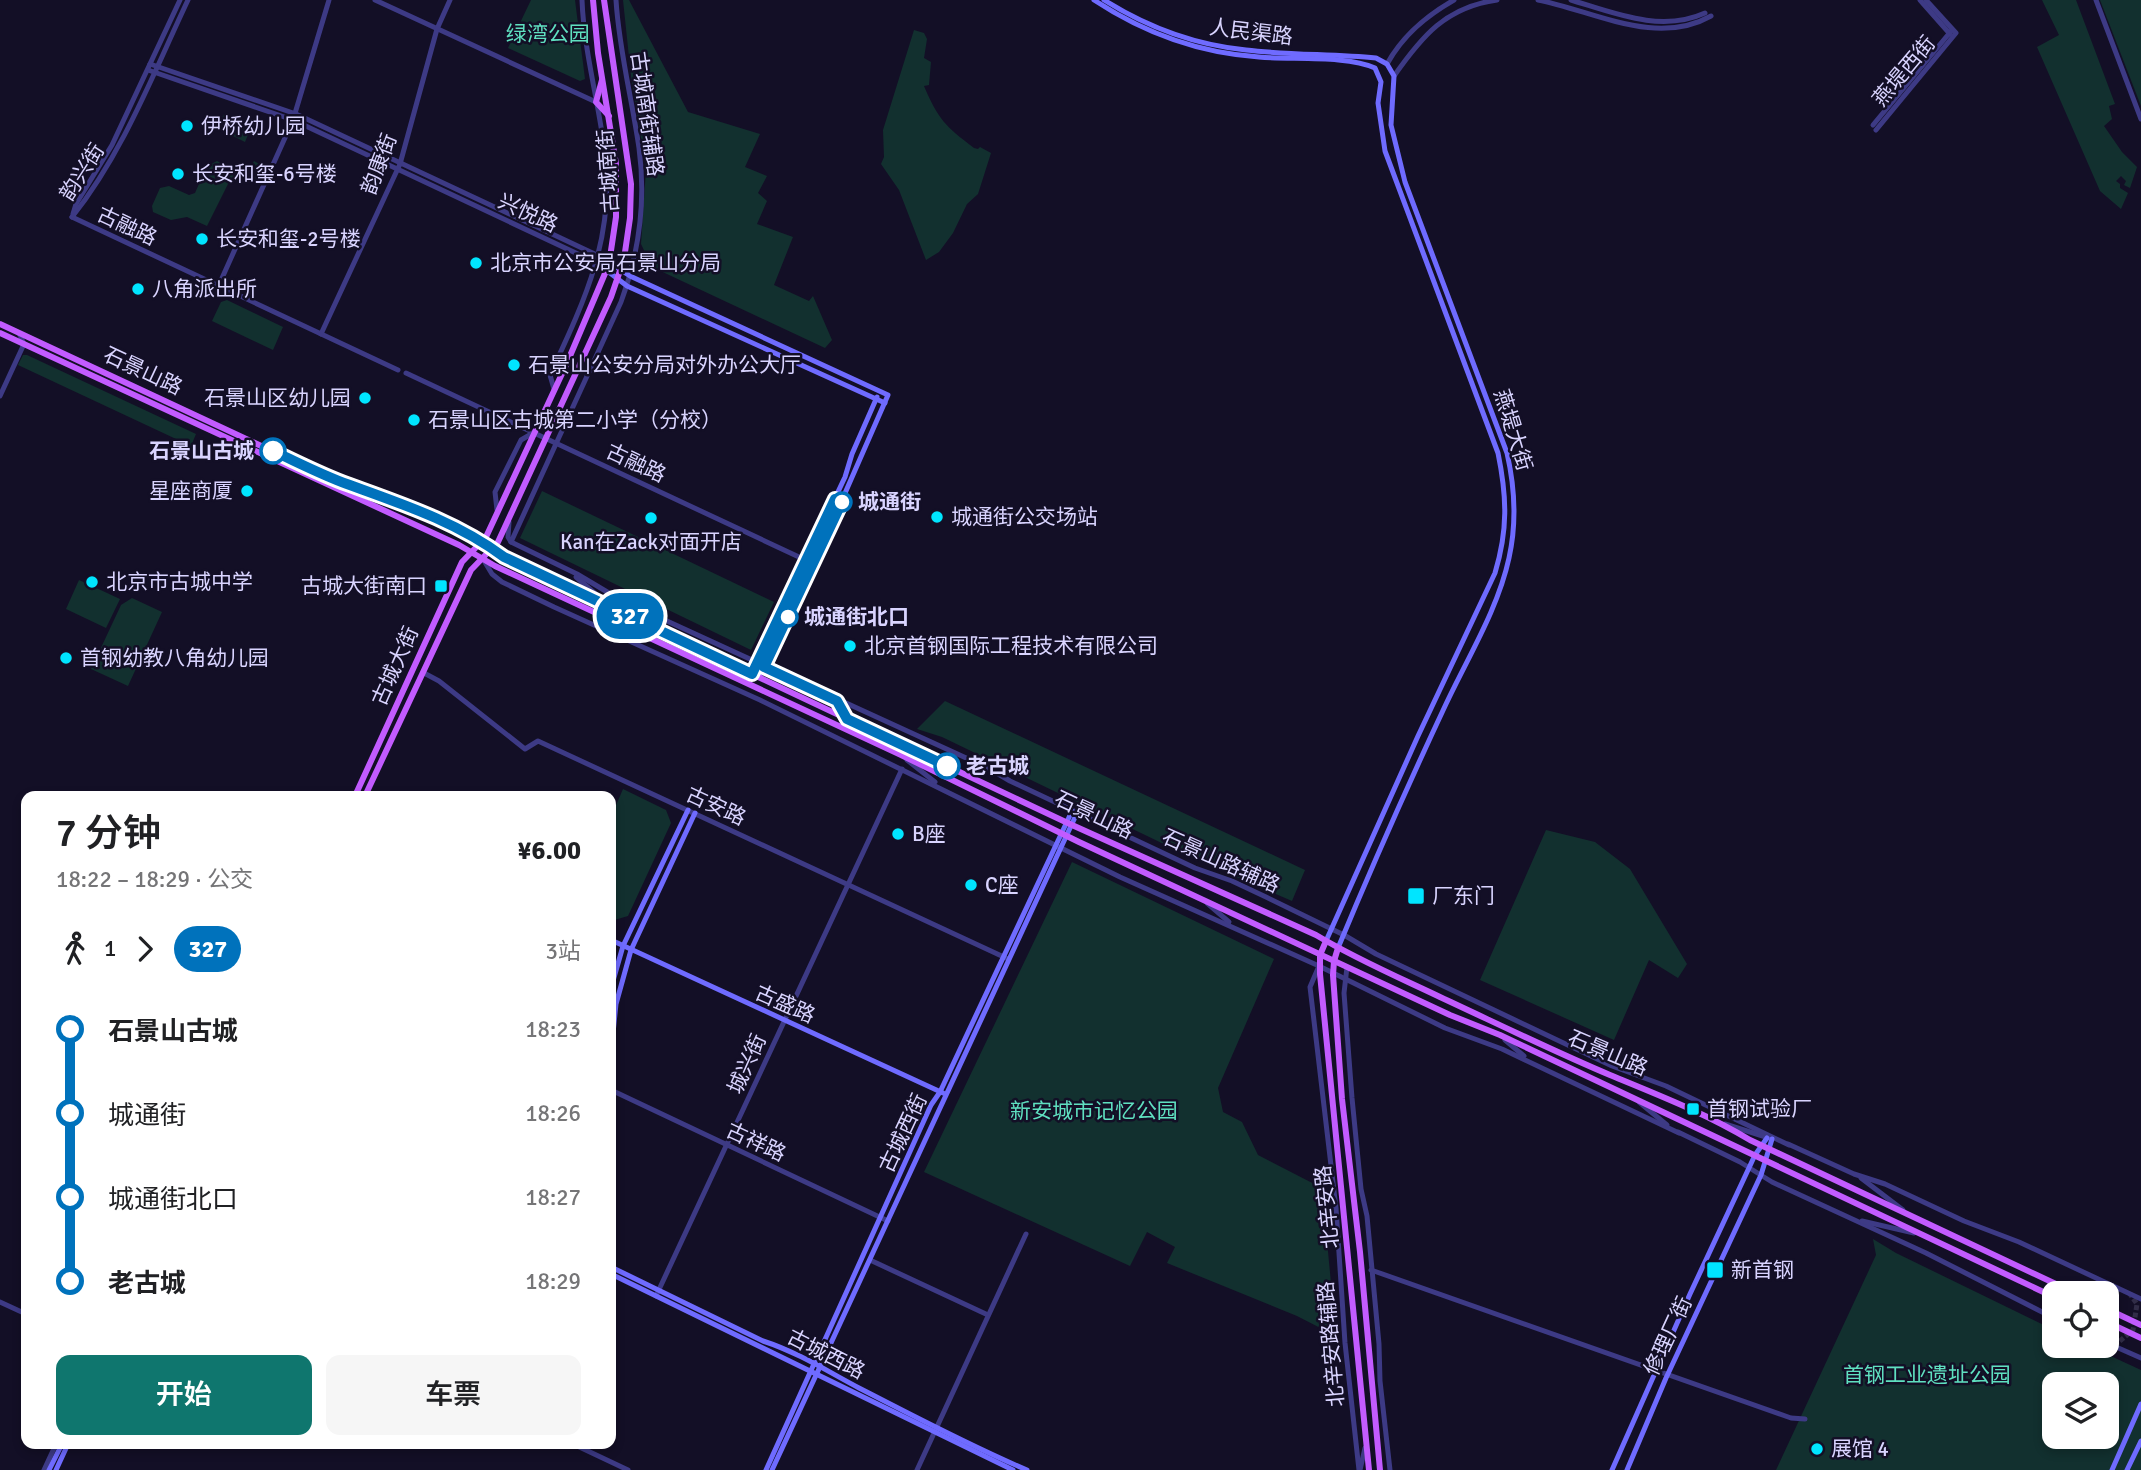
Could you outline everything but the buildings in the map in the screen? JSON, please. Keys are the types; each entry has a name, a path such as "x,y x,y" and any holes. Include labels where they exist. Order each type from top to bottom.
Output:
{"main road":[{"name":"古城南街","path":"481,542 486,537 608,267 617,197 616,164 593,0"},
{"name":"古城南街","path":"483,559 498,542 621,271 631,218 631,184 604,0"},
{"name":"人民渠路","path":"1094,0 1142,28 1192,47 1258,57 1358,62 1375,68 1380,75"},
{"name":"人民渠路","path":"1104,0 1154,27 1214,45 1245,50 1376,58 1387,64"},
{"path":"1387,64 1394,76"},
{"name":"燕堤大街","path":"1326,941 1418,736 1487,592 1502,550 1506,523 1505,486 1498,453 1385,151 1378,103 1380,75"},
{"name":"燕堤大街","path":"1338,948 1429,741 1501,588 1515,518 1514,483 1507,453 1396,153 1391,125 1394,76"},
{"path":"603,78 596,102 609,116"},
{"name":"兴悦路","path":"598,260 627,286 885,403"},
{"name":"兴悦路","path":"608,267 880,391"},
{"name":"石景山路","path":"0,324 332,479 403,503 481,542 504,557 755,676 1597,1069 1672,1099 1766,1147 2050,1281"},
{"name":"石景山路","path":"0,333 471,552 1064,835 1450,1015 1500,1035 2042,1291"},
{"path":"755,676 805,560 845,477 852,454 880,391 888,396 885,403 814,564 760,665"},
{"name":"古城大街","path":"357,791 462,562 481,542"},
{"name":"古城大街","path":"367,791 471,570 483,559"},
{"path":"837,701 847,719"},
{"path":"616,970 623,946 691,812"},
{"path":"616,1004 632,950 691,812"},
{"name":"古城西街","path":"766,1470 870,1261 943,1093 1075,812"},
{"name":"北辛安路","path":"1326,941 1320,955 1326,1044 1368,1470"},
{"name":"古盛路","path":"616,942 943,1093"},
{"name":"北辛安路","path":"1338,948 1333,975 1347,1148 1380,1470"},
{"name":"古城西街","path":"772,1470 813,1373 814,1362 932,1105 943,1093"},
{"name":"修理厂街","path":"1627,1470 1667,1375 1761,1175 1769,1138"},
{"name":"修理厂街","path":"1612,1470 1689,1294 1755,1155 1766,1147"},
{"name":"古城西路","path":"616,1269 657,1293 813,1373 1027,1470"},
{"name":"古城西路","path":"616,1276 814,1362 1013,1470"},
{"path":"2119,1314 2141,1325"},
{"path":"2119,1328 2141,1338"},
{"path":"2112,1470 2141,1404"},
{"path":"2127,1470 2141,1441"},
{"path":"49,1470 59,1449"},
{"path":"56,1470 66,1449"}],"street":[{"name":"韵兴街","path":"72,217 109,163 180,0"},
{"name":"韵兴街","path":"152,68 188,0"},
{"path":"218,287 294,117 329,0"},
{"path":"375,0 596,102"},
{"name":"韵康街","path":"321,334 399,166 437,29 450,0"},
{"path":"554,389 550,375 580,311 598,260 607,209 605,154 582,0"},
{"name":"古城南街辅路","path":"511,542 630,276 641,207 641,177 616,0"},
{"path":"1387,64 1409,32 1454,0"},
{"path":"1394,76 1418,43 1446,19 1497,0"},
{"path":"1538,0 1623,24 1655,28 1680,27 1708,14 1680,21 1659,22 1626,16 1571,0"},
{"path":"1920,0 1953,33"},
{"path":"1926,0 1953,33"},
{"path":"2096,0 2141,119"},
{"name":"燕堤西街","path":"1875,127 1953,33"},
{"name":"兴悦路","path":"152,68 294,117 598,260"},
{"name":"古融路","path":"72,217 398,369"},
{"path":"0,396 24,344 19,333"},
{"name":"古融路","path":"407,373 814,564"},
{"path":"509,519 508,537 511,542"},
{"name":"石景山路辅路","path":"511,542 619,599 956,754 1195,868 1232,881 1344,934 1376,954 1612,1066 1666,1086 1789,1145"},
{"path":"483,559 492,575 502,582 760,700 1120,877 1320,966 1333,975 1444,1028 1528,1060 2042,1312"},
{"path":"563,568 581,580 608,605"},
{"name":"古安路","path":"424,673 439,681 525,749 538,741 1006,958"},
{"path":"899,754 947,791"},
{"name":"城兴街","path":"657,1293 902,769"},
{"path":"1202,899 1234,927"},
{"name":"北辛安路辅路","path":"1320,966 1310,987 1336,1208 1345,1343 1359,1470"},
{"path":"1347,967 1345,981 1354,1118 1361,1189 1367,1216 1390,1470"},
{"path":"1500,1035 1528,1060"},
{"name":"古祥路","path":"616,1092 888,1221"},
{"path":"1638,1101 1660,1121 1679,1133"},
{"path":"1347,1148 1354,1118"},
{"name":"石景山路","path":"1719,1121 1789,1145 1854,1174 1885,1184 2141,1299"},
{"path":"1854,1174 1906,1212"},
{"path":"1336,1208 1342,1191"},
{"path":"1826,1208 1863,1222 1922,1235"},
{"path":"917,1470 1026,1234"},
{"path":"870,1261 988,1315"},
{"path":"1371,1269 1791,1418 1805,1419"},
{"path":"0,1302 21,1312"},
{"path":"2119,1348 2141,1358"},
{"path":"1374,1421 1380,1381"},
{"path":"1354,1417 1363,1417"},
{"path":"1359,1470 1366,1445"},
{"path":"44,1470 54,1449"},
{"path":"584,1449 628,1470"}],"green space":[{"name":"绿湾公园","path":"531,0 575,0 585,79 580,81 508,48"},
{"path":"623,0 629,0 688,112 760,134 745,167 767,176 758,193 767,201 757,224 793,237 774,285 809,301 813,296 832,340 825,348 652,267 641,244 646,169 631,76"},
{"path":"2042,0 2076,0 2115,104 2109,106 2112,119 2104,126 2122,152 2137,167 2130,188 2124,185 2126,181 2121,176 2116,181 2120,188 2128,193 2121,209 2100,191 2037,47 2059,35"},
{"path":"2100,0 2141,0 2141,106"},
{"path":"914,30 924,33 927,39 924,58 931,62 929,85 924,86 938,114 974,148 980,147 991,153 978,194 967,204 953,233 939,252 926,260 899,190 881,164 884,157 883,130"},
{"path":"224,114 252,125 245,142 217,128"},
{"path":"217,161 240,173 236,182 230,180 207,226 187,217 171,220 153,212 152,206 160,188 169,186 189,195 195,193 207,166"},
{"path":"254,161 263,166 256,183 246,178"},
{"path":"227,300 283,327 273,350 212,321 221,302"},
{"path":"23,355 196,434 191,446 18,365"},
{"path":"542,491 774,602 751,650 520,538"},
{"path":"79,580 120,599 106,628 66,609"},
{"path":"132,598 162,612 128,686 91,669 121,605"},
{"path":"945,701 1305,870 1292,901 1199,861 942,737 917,729"},
{"path":"623,789 666,810 671,823 628,916 616,920 616,805"},
{"path":"1546,830 1595,842 1630,869 1687,964 1678,978 1649,960 1614,1040 1480,980"},
{"name":"新安城市记忆公园","path":"1072,862 1274,959 1218,1088 1223,1112 1242,1122 1258,1155 1322,1188 1336,1336 1297,1316 1167,1263 1175,1247 1147,1232 1130,1266 924,1172"},
{"name":"首钢工业遗址公园","path":"1873,1239 1896,1253 2042,1324 2042,1358 2115,1358 2141,1370 2141,1470 1776,1470 1876,1255"}],"tunnel":[{"path":"2119,1342 2133,1330 2137,1304 2130,1294"}],"bus line":[{"name":"327","path":"273,451 332,479 403,503 449,524 472,535 504,557 752,674 835,499 842,502 764,667 837,701 847,719 947,766"}],"place":[{"name":"伊桥幼儿园","path":"187,126"},
{"name":"长安和玺-6号楼","path":"178,174"},
{"name":"长安和玺-2号楼","path":"202,239"},
{"name":"北京市公安局石景山分局","path":"476,263"},
{"name":"八角派出所","path":"138,289"},
{"name":"石景山公安分局对外办公大厅","path":"514,365"},
{"name":"石景山区幼儿园","path":"365,398"},
{"name":"石景山区古城第二小学（分校）","path":"414,420"},
{"name":"石景山古城","path":"273,451"},
{"name":"星座商厦","path":"247,491"},
{"name":"城通街","path":"842,502"},
{"name":"城通街公交场站","path":"937,517"},
{"name":"Kan在Zack对面开店","path":"651,518"},
{"name":"北京市古城中学","path":"92,582"},
{"name":"古城大街南口","path":"441,586"},
{"name":"城通街北口","path":"788,617"},
{"name":"北京首钢国际工程技术有限公司","path":"850,646"},
{"name":"首钢幼教八角幼儿园","path":"66,658"},
{"name":"老古城","path":"947,766"},
{"name":"B座","path":"898,834"},
{"name":"C座","path":"971,885"},
{"name":"厂东门","path":"1416,896"},
{"name":"首钢试验厂","path":"1693,1109"},
{"name":"新首钢","path":"1715,1270"},
{"name":"展馆 4","path":"1817,1449"}]}
